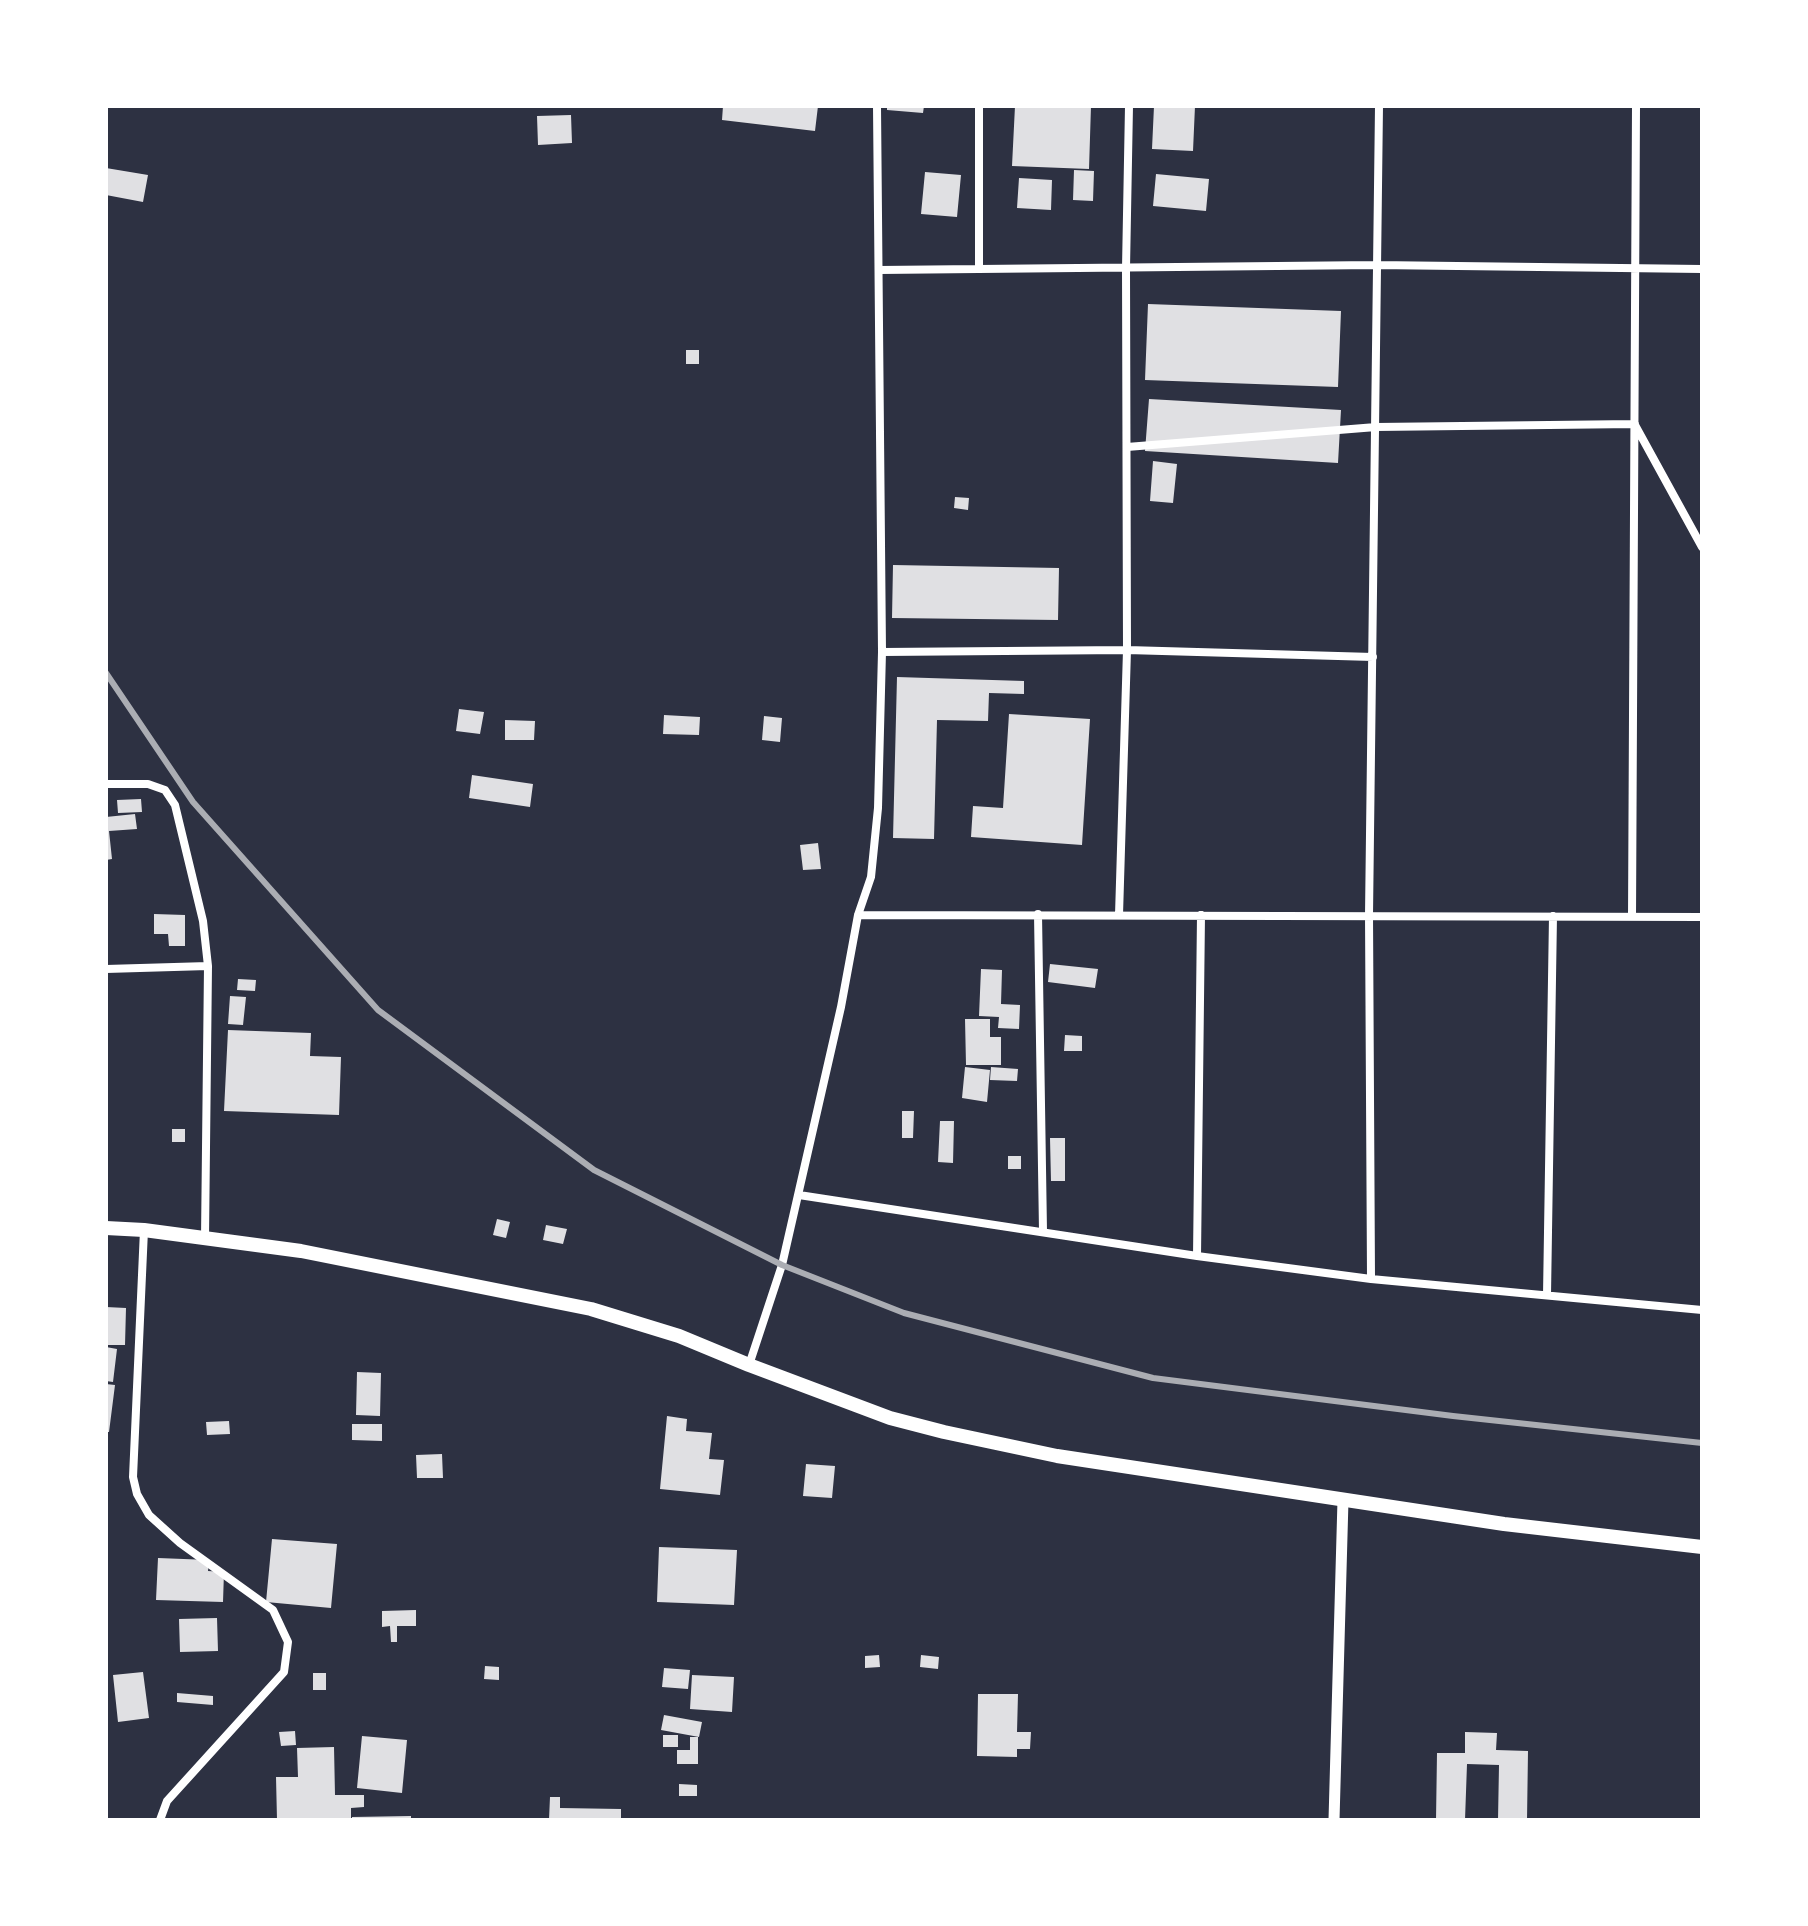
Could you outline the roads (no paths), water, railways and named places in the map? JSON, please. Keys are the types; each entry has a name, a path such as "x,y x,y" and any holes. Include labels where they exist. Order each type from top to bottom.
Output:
{"main road":[{"path":"106,1228 144,1230 301,1251 591,1309 679,1336 890,1418 1057,1456 1504,1524 1702,1547"}],"street":[{"path":"749,1365 782,1265 841,1007 858,915 871,877 878,808 882,652 877,106"},
{"path":"979,106 979,268"},
{"path":"1119,915 1127,650 1126,268 1129,106"},
{"path":"1371,1279 1369,915 1379,106"},
{"path":"1632,916 1636,106"},
{"path":"879,270 1376,265 1702,269"},
{"path":"1127,447 1376,427 1635,424"},
{"path":"1635,424 1702,547"},
{"path":"882,652 1127,650 1373,657"},
{"path":"106,784 148,784 165,790 175,805 203,921 208,966 205,1238"},
{"path":"1038,914 1043,1231"},
{"path":"858,915 1702,917"},
{"path":"1197,1256 1201,915"},
{"path":"1547,1295 1553,916"},
{"path":"106,969 208,966"},
{"path":"799,1195 1197,1256 1371,1279 1702,1310"},
{"path":"144,1230 133,1477 137,1494 149,1515 180,1543 273,1610 288,1642 284,1672 167,1801 160,1820"},
{"path":"1334,1820 1343,1500"}],"railway":[{"path":"106,673 193,802 378,1010 594,1170 782,1265 904,1313 1153,1378 1453,1416 1702,1443"}]}
